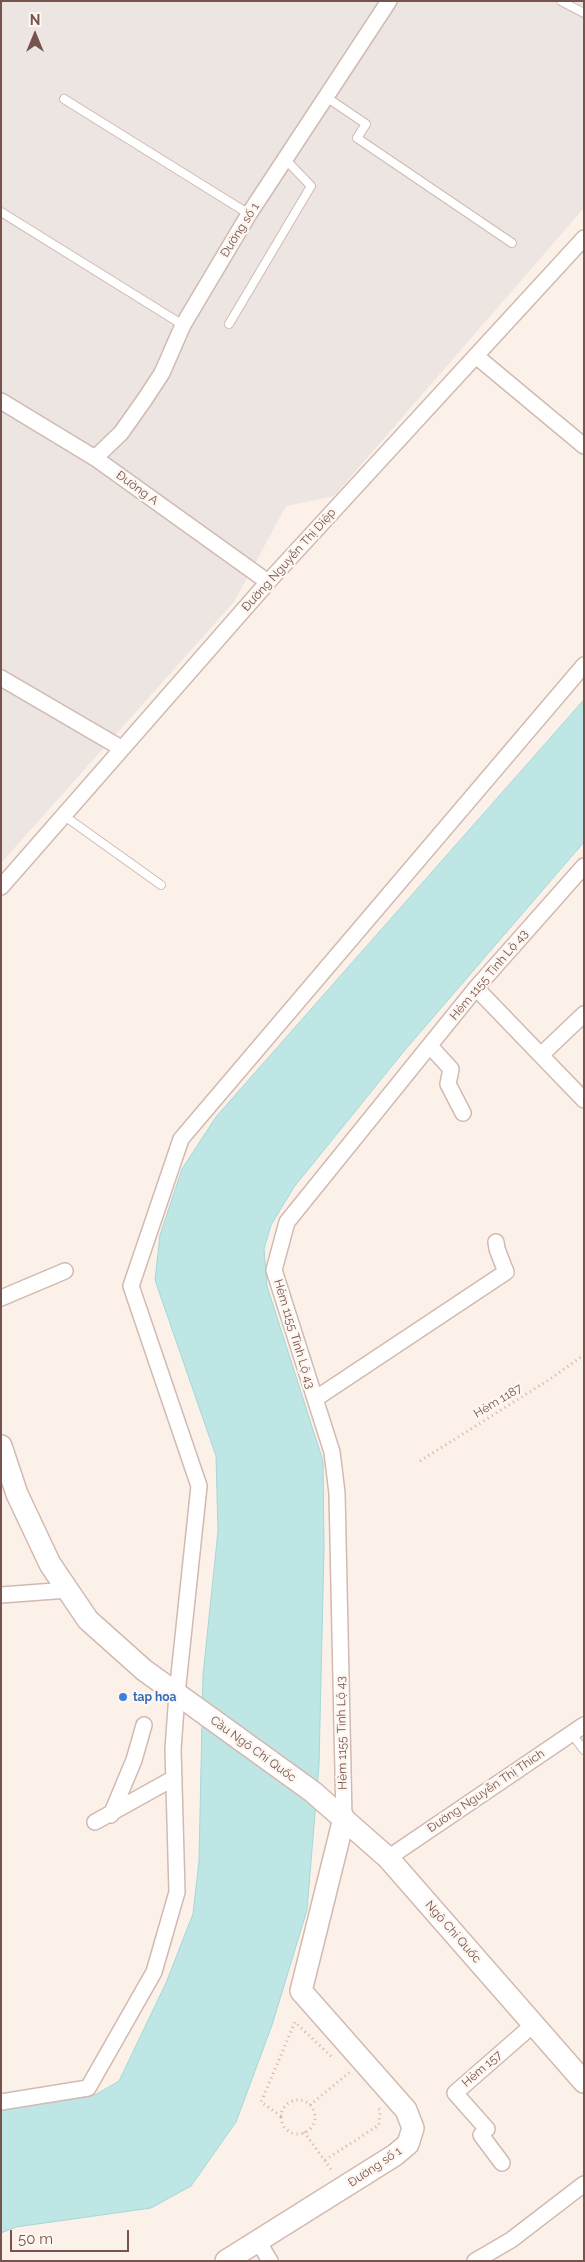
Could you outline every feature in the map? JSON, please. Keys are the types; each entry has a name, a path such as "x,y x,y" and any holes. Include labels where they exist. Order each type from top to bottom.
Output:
{"main road":[{"name":"Cầu Ngô Chí Quốc","path":"1,1446 22,1502 50,1564 88,1620 144,1670 313,1792"},
{"name":"Ngô Chí Quốc","path":"313,1792 388,1858 584,2082"},
{"name":"Đường số 1","path":"226,2261 395,2155 408,2144 413,2128 406,2110 352,2070 300,1991 344,1818"}],"street":[{"name":"Đường số 1","path":"95,458 129,423 162,372 183,325 249,214 389,1"},
{"name":"Đường Nguyễn Thị Diệp","path":"1,887 268,582 584,238"},
{"path":"476,356 584,446"},
{"name":"Đường A","path":"1,401 95,458 268,582"},
{"path":"1,2102 88,2088 154,1972 177,1892 173,1749 185,1700 199,1486 131,1286 181,1139 584,665"},
{"path":"1,678 121,748"},
{"name":"Hẻm 1155 Tỉnh Lộ 43","path":"344,1818 337,1493 332,1452 274,1270 287,1222 476,988 584,866"},
{"path":"476,988 583,1098"},
{"path":"541,1055 584,1014"},
{"path":"430,1046 451,1069 448,1084 463,1113"},
{"path":"315,1399 506,1272 496,1249 496,1242"},
{"path":"1,1298 65,1271"},
{"path":"1,1595 68,1590"},
{"path":"111,1814 134,1760 144,1725"},
{"name":"Đường Nguyễn Thị Thích","path":"388,1858 577,1729"},
{"path":"95,1822 174,1778"},
{"name":"Hẻm 157","path":"502,2163 481,2136 487,2129 455,2093 534,2024"},
{"path":"475,2261 511,2240 584,2184"},
{"path":"258,2241 270,2261"}],"lane":[{"path":"561,1 584,13"},
{"path":"326,98 366,124 357,138 512,243"},
{"path":"64,99 249,214"},
{"path":"229,324 311,186 285,160"},
{"path":"1,212 183,325"},
{"path":"63,815 160,885"},
{"path":"577,1729 584,1750"}],"path":[{"name":"Hẻm 1187","path":"420,1461 547,1382 584,1355"},
{"path":"281,2116 286,2105 298,2100 310,2105 315,2117 310,2129 298,2134 286,2129 281,2116 261,2102 294,2022 335,2060"},
{"path":"310,2105 352,2070"},
{"path":"324,2160 379,2125 380,2110 374,2102"},
{"path":"304,2132 344,2187"}],"shaded area":[{"path":"1,1 584,1 584,208 334,496 286,506 234,602 1,863"}],"water":[{"path":"584,700 584,842 404,1051 294,1187 271,1225 264,1249 267,1286 323,1461 324,1548 319,1765 307,1910 272,2025 236,2122 191,2186 151,2208 16,2227 1,2233 1,2109 95,2095 119,2081 166,1983 193,1914 199,1861 203,1675 218,1531 216,1456 155,1280 160,1235 182,1169 216,1117"}],"place":[{"name":"tap hoa","path":"123,1697"}]}
